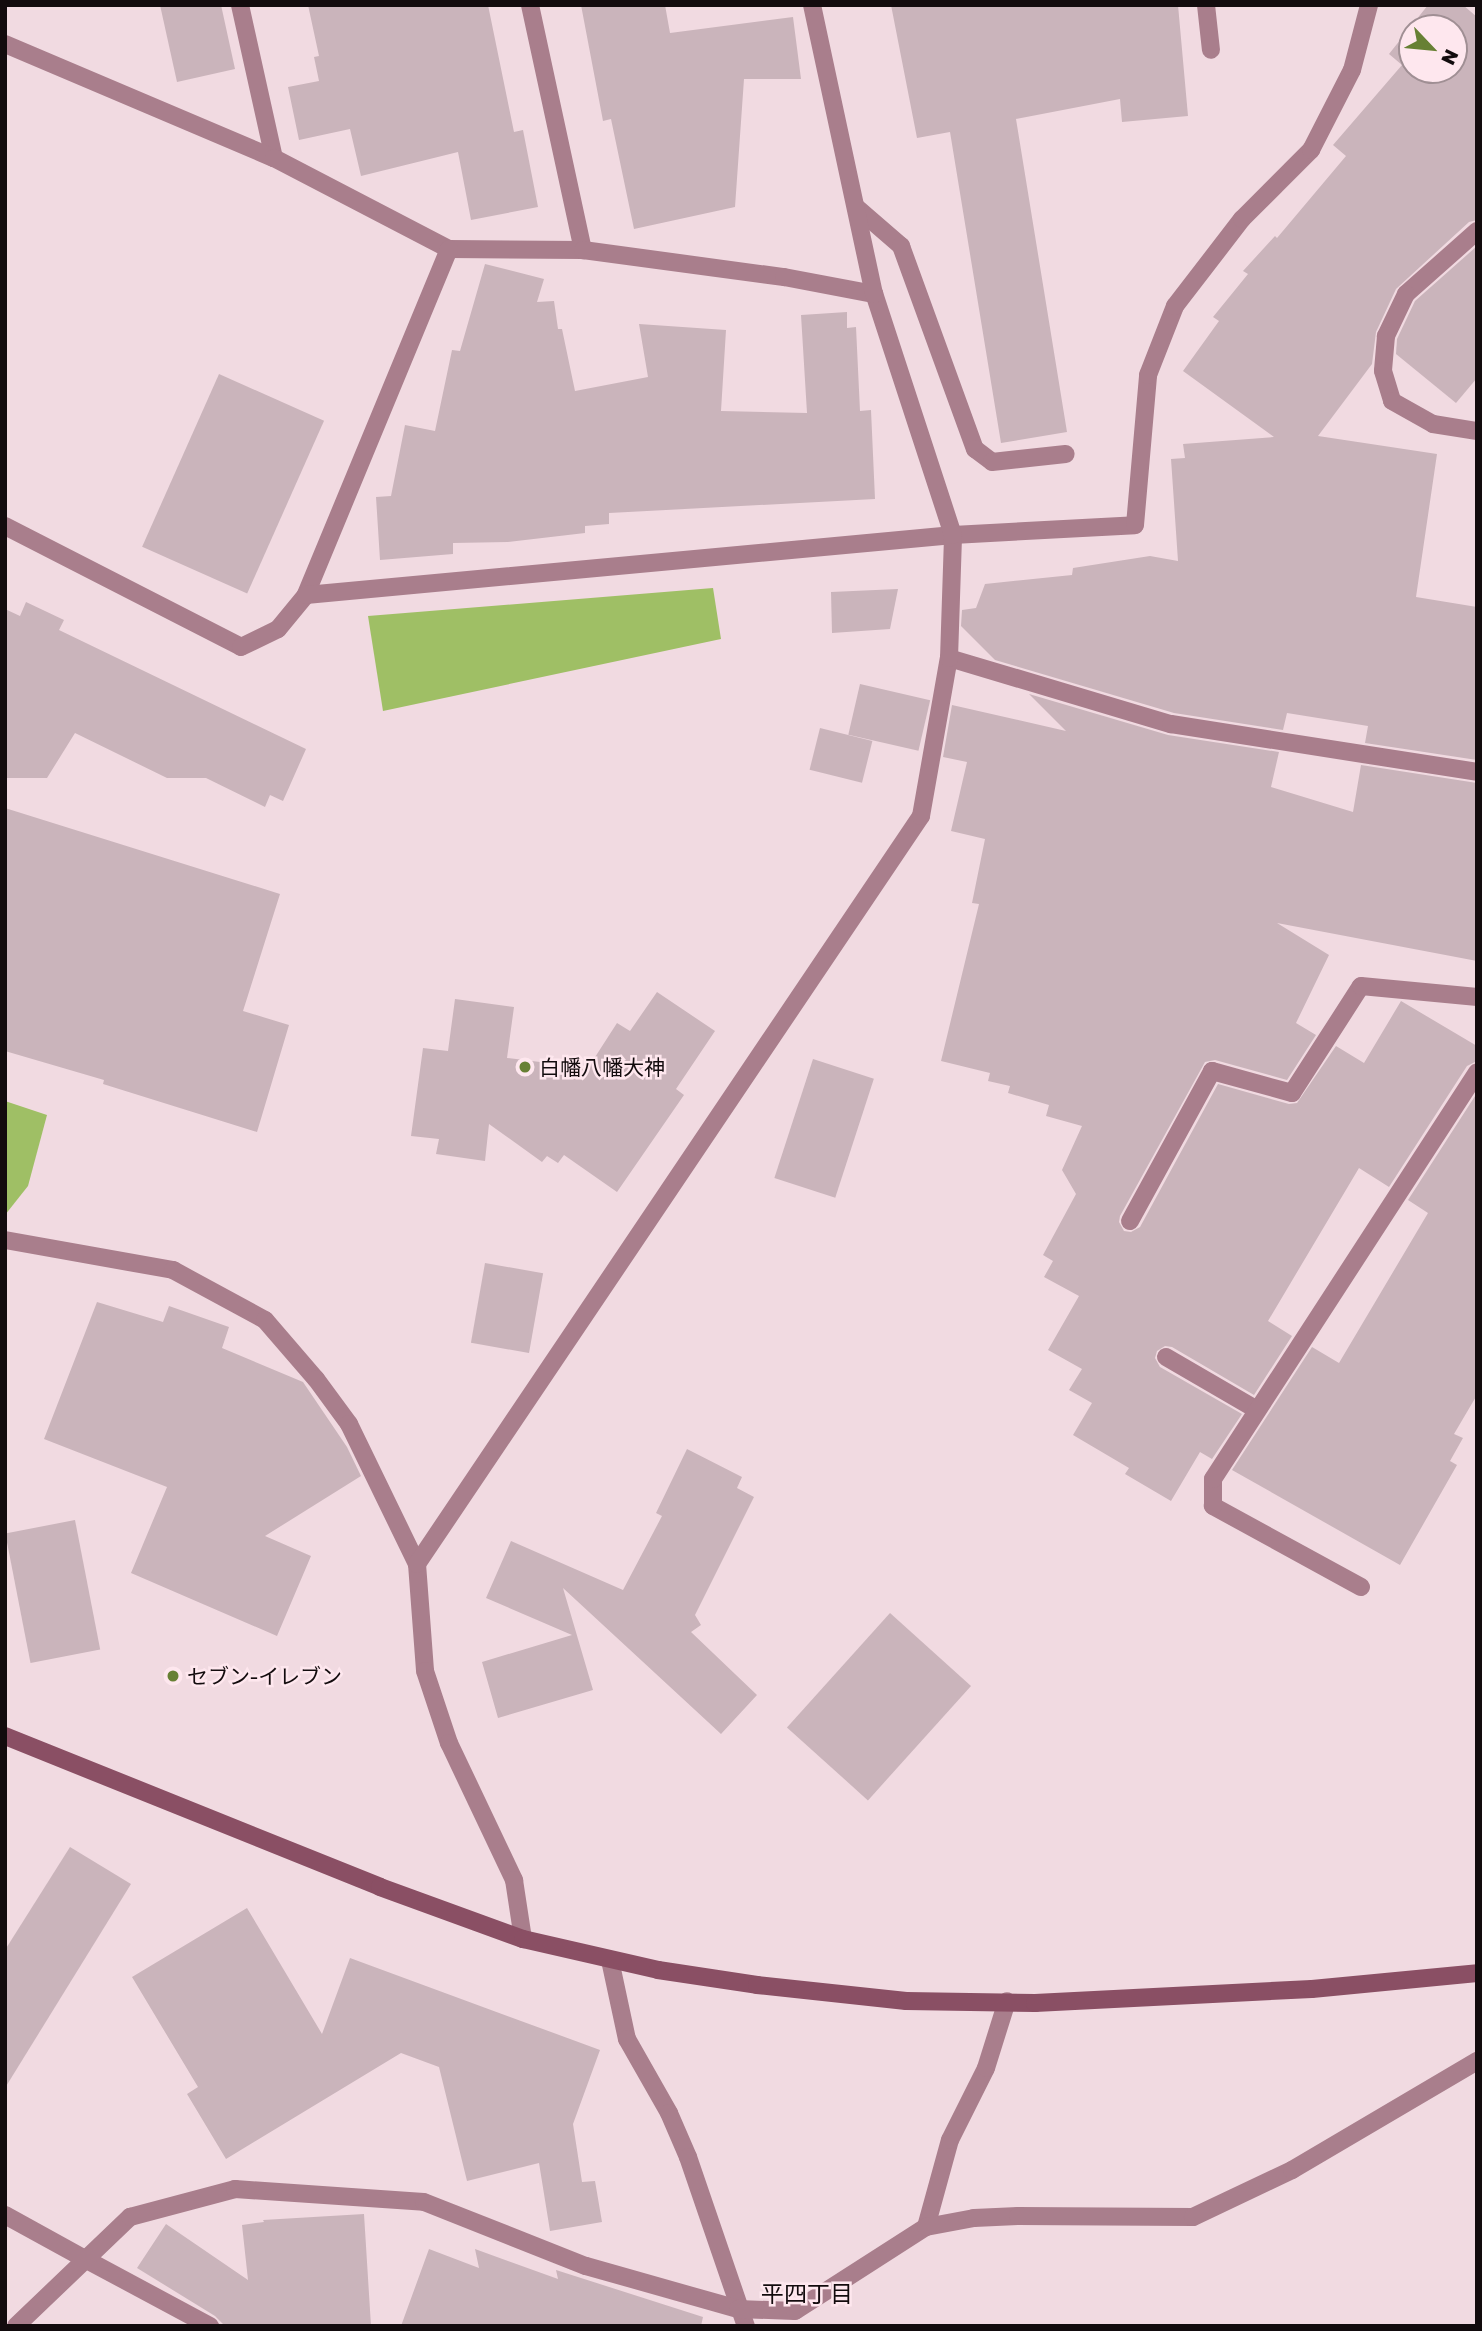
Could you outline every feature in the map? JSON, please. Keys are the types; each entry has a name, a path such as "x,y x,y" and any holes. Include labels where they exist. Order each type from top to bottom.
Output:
{"street":[{"path":"240,5 274,158"},
{"path":"530,5 583,250"},
{"path":"417,1564 921,816 949,658 953,535 874,294 811,5"},
{"path":"1206,5 1211,50"},
{"path":"306,595 953,535 1135,525 1148,376 1174,306 1241,219 1311,150 1352,70 1369,5"},
{"path":"5,44 274,158 449,249 583,250 784,277 874,294"},
{"path":"856,207 901,246 975,449 992,462 1066,454"},
{"path":"1477,231 1406,294 1386,336 1383,371 1392,401 1433,424 1477,431"},
{"path":"5,526 241,647 278,629 306,595 449,249"},
{"path":"949,658 1171,724 1477,772"},
{"path":"1130,1221 1212,1070 1292,1093 1361,986 1477,996"},
{"path":"1361,1587 1213,1506 1213,1479 1477,1072"},
{"path":"5,1240 173,1270 265,1320 316,1379 349,1424 417,1564 425,1671 449,1743 514,1880 523,1939"},
{"path":"1166,1357 1257,1410"},
{"path":"5,1736 380,1887 523,1939 610,1960 757,1985 906,2001 1035,2003 1312,1989 1477,1973"},
{"path":"610,1960 626,2039 669,2113 688,2157 746,2326"},
{"path":"926,2227 950,2140 986,2068 1007,2001"},
{"path":"16,2326 130,2217 236,2189 424,2202 586,2266 738,2309 795,2311 926,2227 974,2218 1193,2217 1292,2170 1477,2061"},
{"path":"5,2215 210,2326"}],"green space":[{"path":"713,588 721,639 383,711 368,616"},
{"path":"5,1101 47,1115 28,1186 5,1215"}],"building":[{"path":"160,5 221,5 235,69 177,82"},
{"path":"308,5 488,5 514,132 523,130 538,207 471,220 458,152 361,176 350,129 299,140 288,87 319,81 314,57 319,56"},
{"path":"581,5 665,5 670,33 793,17 801,79 744,79 735,207 634,229 611,119 603,121"},
{"path":"891,5 1178,5 1188,116 1122,122 1120,99 1016,119 1067,432 1001,443 950,132 917,138"},
{"path":"1428,5 1463,5 1477,17 1477,220 1469,222 1396,289 1376,332 1372,364 1318,436 1437,454 1416,597 1477,607 1477,760 1365,743 1368,726 1287,713 1283,730 1174,713 995,660 961,626 962,610 976,608 985,584 1072,575 1073,568 1150,556 1178,561 1171,459 1185,458 1183,444 1274,437 1183,371 1219,321 1213,317 1248,274 1243,271 1275,236 1277,238 1346,156 1333,145 1398,70 1398,84 1468,84 1468,14 1421,14"},
{"path":"1398,43 1398,62 1389,54"},
{"path":"1477,246 1477,378 1456,403 1396,354 1397,339 1415,301"},
{"path":"485,264 544,279 537,302 554,301 558,329 562,329 575,391 648,377 639,324 726,330 721,411 807,413 801,315 847,312 847,328 856,327 860,411 871,410 875,499 609,513 609,524 585,526 585,533 508,542 453,543 453,554 380,560 376,497 391,496 405,425 435,431 452,350 460,351"},
{"path":"219,374 324,421 247,593 142,547"},
{"path":"898,589 890,629 832,633 831,592"},
{"path":"26,602 64,620 59,630 306,749 283,801 270,795 265,807 206,778 167,778 75,733 47,778 5,778 5,609 20,616"},
{"path":"860,684 930,700 918,751 848,735"},
{"path":"1029,694 1168,735 1279,752 1271,787 1353,812 1361,765 1477,783 1477,961 1277,923 1329,955 1296,1023 1316,1035 1287,1080 1215,1060 1205,1062 1120,1216 1119,1222 1124,1231 1131,1232 1140,1227 1218,1084 1289,1104 1297,1103 1336,1046 1364,1063 1401,1001 1477,1046 1477,1061 1467,1066 1389,1187 1359,1168 1268,1321 1292,1336 1254,1395 1172,1347 1165,1346 1157,1351 1155,1358 1160,1367 1242,1414 1212,1459 1200,1452 1171,1501 1125,1474 1129,1468 1073,1435 1092,1403 1069,1390 1082,1369 1048,1350 1079,1296 1044,1277 1053,1261 1043,1255 1076,1194 1062,1170 1082,1126 1046,1116 1049,1105 1008,1093 1010,1086 988,1081 990,1073 941,1061 979,904 972,903 985,839 951,831 967,762 943,757 952,705 1066,731"},
{"path":"820,728 872,741 862,783 810,770"},
{"path":"5,808 280,894 243,1011 289,1025 257,1132 103,1084 104,1080 5,1051"},
{"path":"657,992 715,1031 676,1089 684,1095 617,1192 564,1155 558,1163 547,1156 542,1162 489,1124 485,1161 436,1154 439,1139 411,1136 423,1048 448,1051 455,999 514,1007 507,1058 588,1068 617,1023 630,1031"},
{"path":"813,1059 874,1079 835,1198 774,1178"},
{"path":"1477,1093 1477,1395 1454,1434 1463,1438 1450,1461 1457,1465 1400,1565 1232,1470 1312,1347 1339,1363 1428,1213 1408,1200"},
{"path":"485,1263 543,1273 529,1353 471,1343"},
{"path":"97,1302 163,1322 169,1306 229,1327 222,1348 303,1382 347,1447 361,1476 265,1536 311,1556 277,1636 131,1573 167,1487 44,1439"},
{"path":"687,1449 742,1477 737,1488 754,1497 695,1615 701,1625 691,1632 757,1695 721,1734 563,1588 593,1690 498,1718 482,1662 572,1635 486,1598 511,1541 623,1590 662,1516 656,1513"},
{"path":"75,1520 100,1650 30,1663 5,1534"},
{"path":"890,1613 971,1686 868,1800 787,1727"},
{"path":"70,1847 131,1884 5,2088 5,1950"},
{"path":"247,1908 322,2034 350,1958 600,2050 573,2124 582,2182 595,2181 602,2222 550,2231 539,2163 467,2181 439,2067 401,2053 226,2159 187,2094 198,2087 132,1977"},
{"path":"364,2214 371,2326 225,2326 215,2316 137,2268 166,2224 248,2280 242,2225 264,2222 263,2220"},
{"path":"429,2249 479,2268 475,2249 558,2279 556,2270 703,2317 701,2326 401,2326"}],"place":[{"name":"白幡八幡大神","path":"525,1067"},
{"name":"セブン-イレブン","path":"173,1676"}],"district":[{"name":"平四丁目","path":"807,2293"}]}
